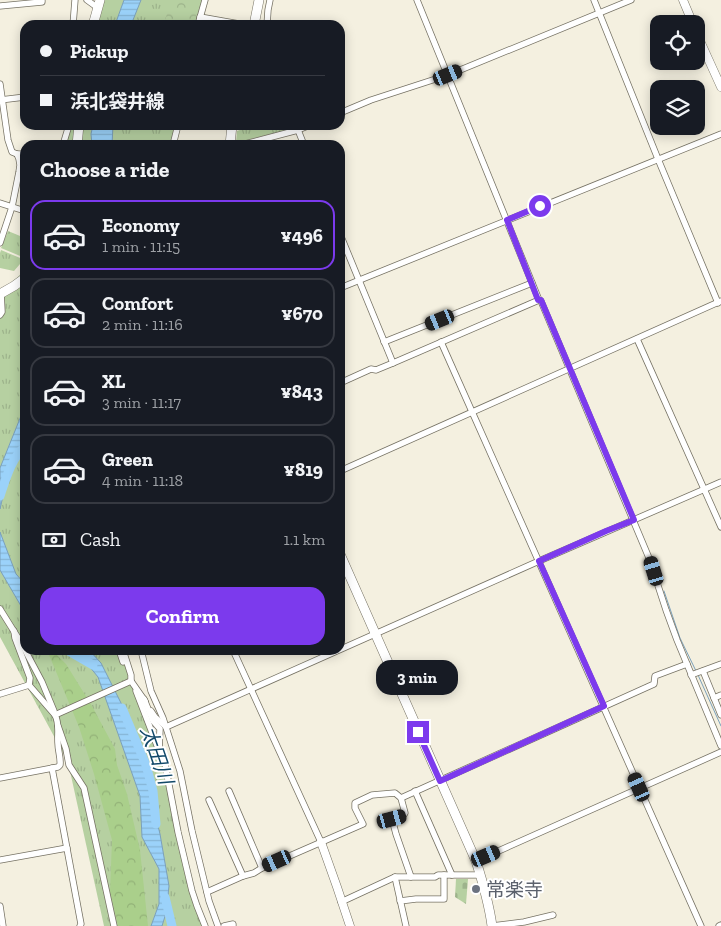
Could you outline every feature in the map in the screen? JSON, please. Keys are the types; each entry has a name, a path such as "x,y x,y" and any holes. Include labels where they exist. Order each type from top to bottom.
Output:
{"main road":[{"path":"255,20 259,0"},
{"path":"94,20 99,4"},
{"path":"0,293 20,282"},
{"path":"345,567 476,861 490,908 492,926"}],"street":[{"path":"0,6 42,2 42,0"},
{"path":"73,20 75,0"},
{"path":"87,0 99,4"},
{"path":"199,20 206,0"},
{"path":"268,20 270,0"},
{"path":"417,0 538,300 541,300 650,558 666,610 686,664 721,746"},
{"path":"345,469 720,302 658,159 594,0"},
{"path":"345,110 448,75 631,0"},
{"path":"683,0 689,15"},
{"path":"200,17 217,20"},
{"path":"705,52 721,87"},
{"path":"0,84 9,147 12,152 17,154 20,172 12,207 1,239"},
{"path":"1,100 20,98"},
{"path":"257,140 288,130"},
{"path":"345,286 721,134"},
{"path":"0,203 20,210"},
{"path":"345,246 393,363"},
{"path":"384,342 532,283"},
{"path":"0,293 2,312 0,315"},
{"path":"345,381 371,369 376,370 393,363 538,300"},
{"path":"637,339 721,527"},
{"path":"441,342 701,926"},
{"path":"345,648 721,482"},
{"path":"0,609 20,641"},
{"path":"14,631 20,651"},
{"path":"21,655 30,678 29,685 50,710 56,713 131,681"},
{"path":"0,778 58,767 61,763 56,713 28,655"},
{"path":"121,655 165,764 192,891 205,926"},
{"path":"125,655 131,681 155,717 166,727"},
{"path":"142,655 152,691 180,770 209,901 218,926"},
{"path":"235,655 321,842 350,926"},
{"path":"166,727 328,655"},
{"path":"401,798 654,684 655,676 686,664"},
{"path":"692,676 721,664"},
{"path":"703,671 721,715"},
{"path":"0,694 29,685"},
{"path":"714,698 721,695"},
{"path":"144,699 152,721 160,729 160,751"},
{"path":"58,726 69,765 84,788 114,926"},
{"path":"476,861 721,752"},
{"path":"52,768 80,926"},
{"path":"229,791 262,868"},
{"path":"415,791 452,875"},
{"path":"207,892 363,824 355,808 355,803 372,795 395,793 401,798 405,813 403,816 392,819 411,877"},
{"path":"209,800 243,876"},
{"path":"0,860 67,848"},
{"path":"400,901 444,899 444,875"},
{"path":"341,902 395,876 480,875"},
{"path":"395,876 406,926"},
{"path":"0,906 3,926"},
{"path":"492,926 524,922 553,915"},
{"path":"224,926 233,924 233,926"}],"green space":[{"path":"101,0 208,0 201,20 94,20"},
{"path":"172,0 201,0 195,20 165,20"},
{"path":"68,130 177,130 174,140 67,140"},
{"path":"286,130 248,140 236,140 237,131"},
{"path":"8,231 20,236 20,256 1,248"},
{"path":"1,250 20,258 20,264 14,271 0,268"},
{"path":"20,275 20,655 122,655 165,764 189,877 205,926 104,926 68,762 0,637 0,291"},
{"path":"49,655 57,655 66,664 92,706 115,749 117,765 127,794 140,850 148,926 118,926 110,892 112,840 79,727"},
{"path":"456,879 468,879 466,904 455,897"}],"water":[{"path":"124,0 141,0 133,20 117,20"},
{"path":"92,130 113,130 112,140 92,140"},
{"path":"20,418 20,452 12,466 0,509 0,468"},
{"path":"0,532 16,574 20,578 20,604 0,570"},
{"path":"80,655 94,655 101,663 122,705 144,769 160,834 169,886 166,913 162,926 151,926 159,904 159,869 142,837 140,796 98,677"}],"waterway":[{"name":"太田川","path":"0,496 7,476 20,451"},
{"path":"664,591 680,638 696,671"},
{"name":"太田川","path":"76,655 93,665"},
{"path":"698,675 721,726"},
{"name":"太田川","path":"122,708 146,765 153,791 156,824"},
{"name":"太田川","path":"165,897 172,926"}],"place":[{"name":"常楽寺","path":"476,889"}],"route":[{"path":"418,732 440,781 604,706 539,561 634,520 541,300 538,300 507,220 540,206"}]}
